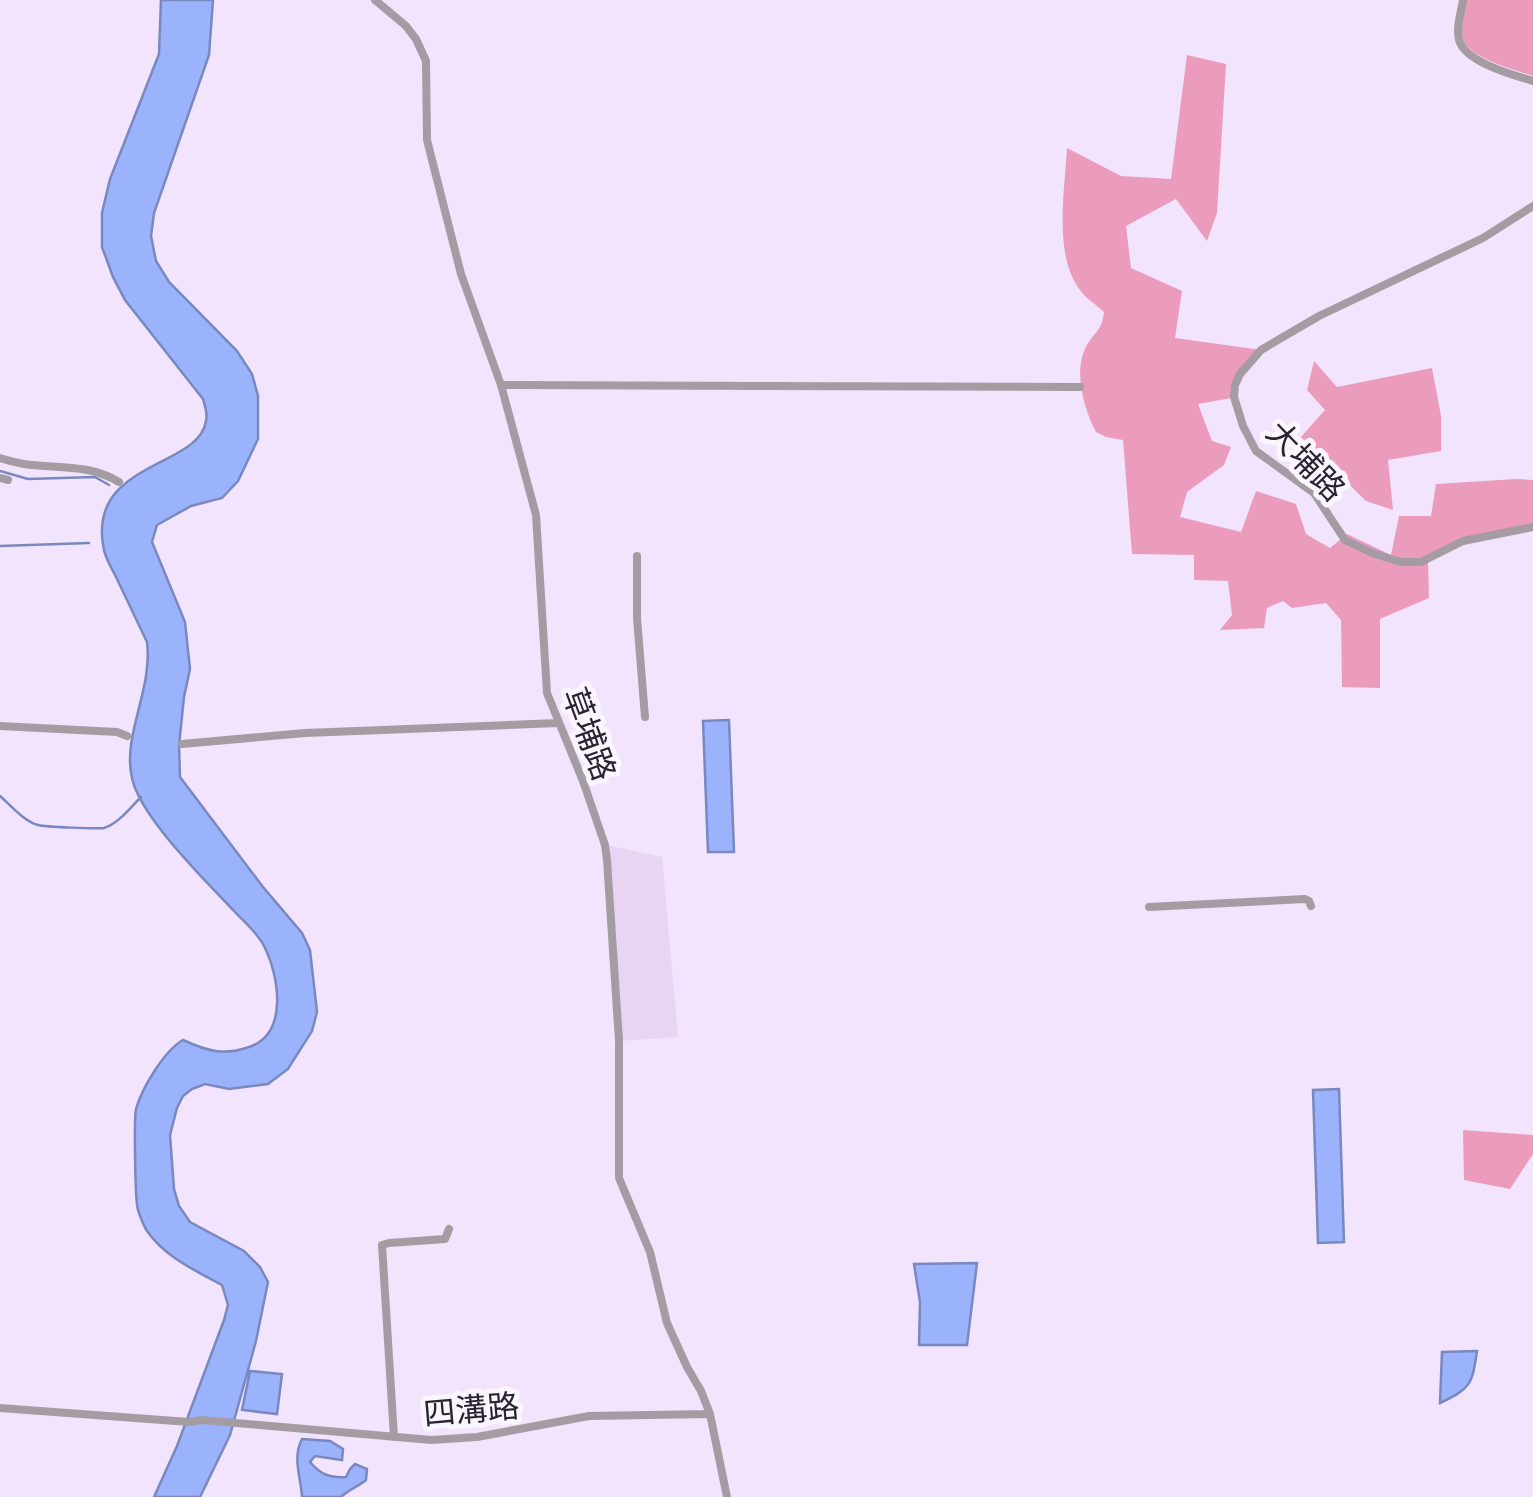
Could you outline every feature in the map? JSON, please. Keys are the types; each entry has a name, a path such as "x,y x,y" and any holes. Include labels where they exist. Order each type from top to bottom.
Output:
{"street":[{"name":"草埔路","path":"376,0 406,26 426,61 427,140 461,274 502,385 536,515 547,693 583,782 607,860 619,1041 620,1178 650,1252 667,1323 702,1390 727,1497"},
{"path":"1463,0 1458,32 1467,54 1533,82"},
{"name":"大埔路","path":"1533,206 1483,238 1318,316 1260,350 1240,374 1234,397 1256,451 1314,494 1345,540 1372,553 1402,562 1421,562 1463,541 1533,527"},
{"path":"502,385 1080,387"},
{"path":"0,458 28,465 95,471 119,482"},
{"path":"637,556 637,618 645,717"},
{"path":"182,744 305,733 558,723"},
{"path":"0,726 117,732 127,736"},
{"path":"1150,907 1305,899 1311,906"},
{"path":"394,1436 382,1245 445,1239 449,1229"},
{"name":"四溝路","path":"0,1408 430,1440 477,1437 590,1416 710,1414"}],"shaded area":[{"path":"1466,0 1533,0 1533,76 1494,62 1467,46 1462,31"},
{"path":"1187,55 1226,64 1217,213 1207,241 1176,199 1126,226 1131,268 1182,291 1175,338 1261,350 1238,382 1237,397 1198,404 1212,441 1231,447 1224,465 1187,492 1180,517 1241,532 1256,491 1296,504 1306,534 1330,548 1347,534 1391,555 1399,516 1431,516 1436,484 1533,480 1533,526 1468,538 1428,558 1429,598 1380,619 1380,688 1342,687 1341,620 1326,603 1292,608 1283,601 1267,608 1264,628 1220,630 1232,615 1228,581 1194,580 1194,555 1132,554 1123,440 1096,432 1084,402 1082,357 1104,312 1080,290 1066,259 1063,221 1067,148 1121,176 1171,179"},
{"path":"1314,361 1337,387 1432,368 1441,416 1441,451 1388,460 1393,510 1366,501 1301,437 1325,410 1307,390"},
{"path":"605,845 662,857 678,1037 619,1041"},
{"path":"1463,1130 1533,1135 1533,1154 1510,1189 1464,1180"}],"water":[{"path":"161,0 213,0 209,55 154,213 151,236 156,261 169,282 237,351 252,374 258,396 258,439 238,481 222,498 191,506 157,525 152,542 185,622 190,669 179,745 180,777 302,933 310,950 317,1012 312,1031 288,1069 268,1084 229,1089 205,1084 192,1089 177,1108 170,1135 179,1206 190,1222 244,1251 268,1282 230,1435 200,1497 154,1497 177,1446 228,1305 222,1285 172,1256 145,1226 137,1203 136,1109 155,1071 176,1045 183,1040 216,1051 249,1047 270,1030 277,1003 274,972 261,941 176,848 138,794 132,778 131,745 146,677 147,642 104,550 103,521 111,499 126,483 199,437 207,418 203,399 125,300 102,247 102,213 110,179 159,54"},
{"path":"729,720 734,852 708,852 703,721"},
{"path":"1339,1089 1344,1242 1318,1243 1313,1090"},
{"path":"977,1263 967,1345 919,1345 920,1302 914,1264"},
{"path":"1477,1351 1468,1384 1440,1403 1442,1352"},
{"path":"250,1371 282,1374 277,1414 242,1410"},
{"path":"302,1439 330,1441 343,1449 342,1460 315,1456 310,1462 322,1473 346,1477 355,1464 367,1469 366,1480 341,1497 302,1497 297,1460"}],"waterway":[{"path":"0,471 28,479 95,477 109,485"},
{"path":"0,546 89,543"},
{"path":"0,796 38,825 92,828 114,823 141,797"}]}
